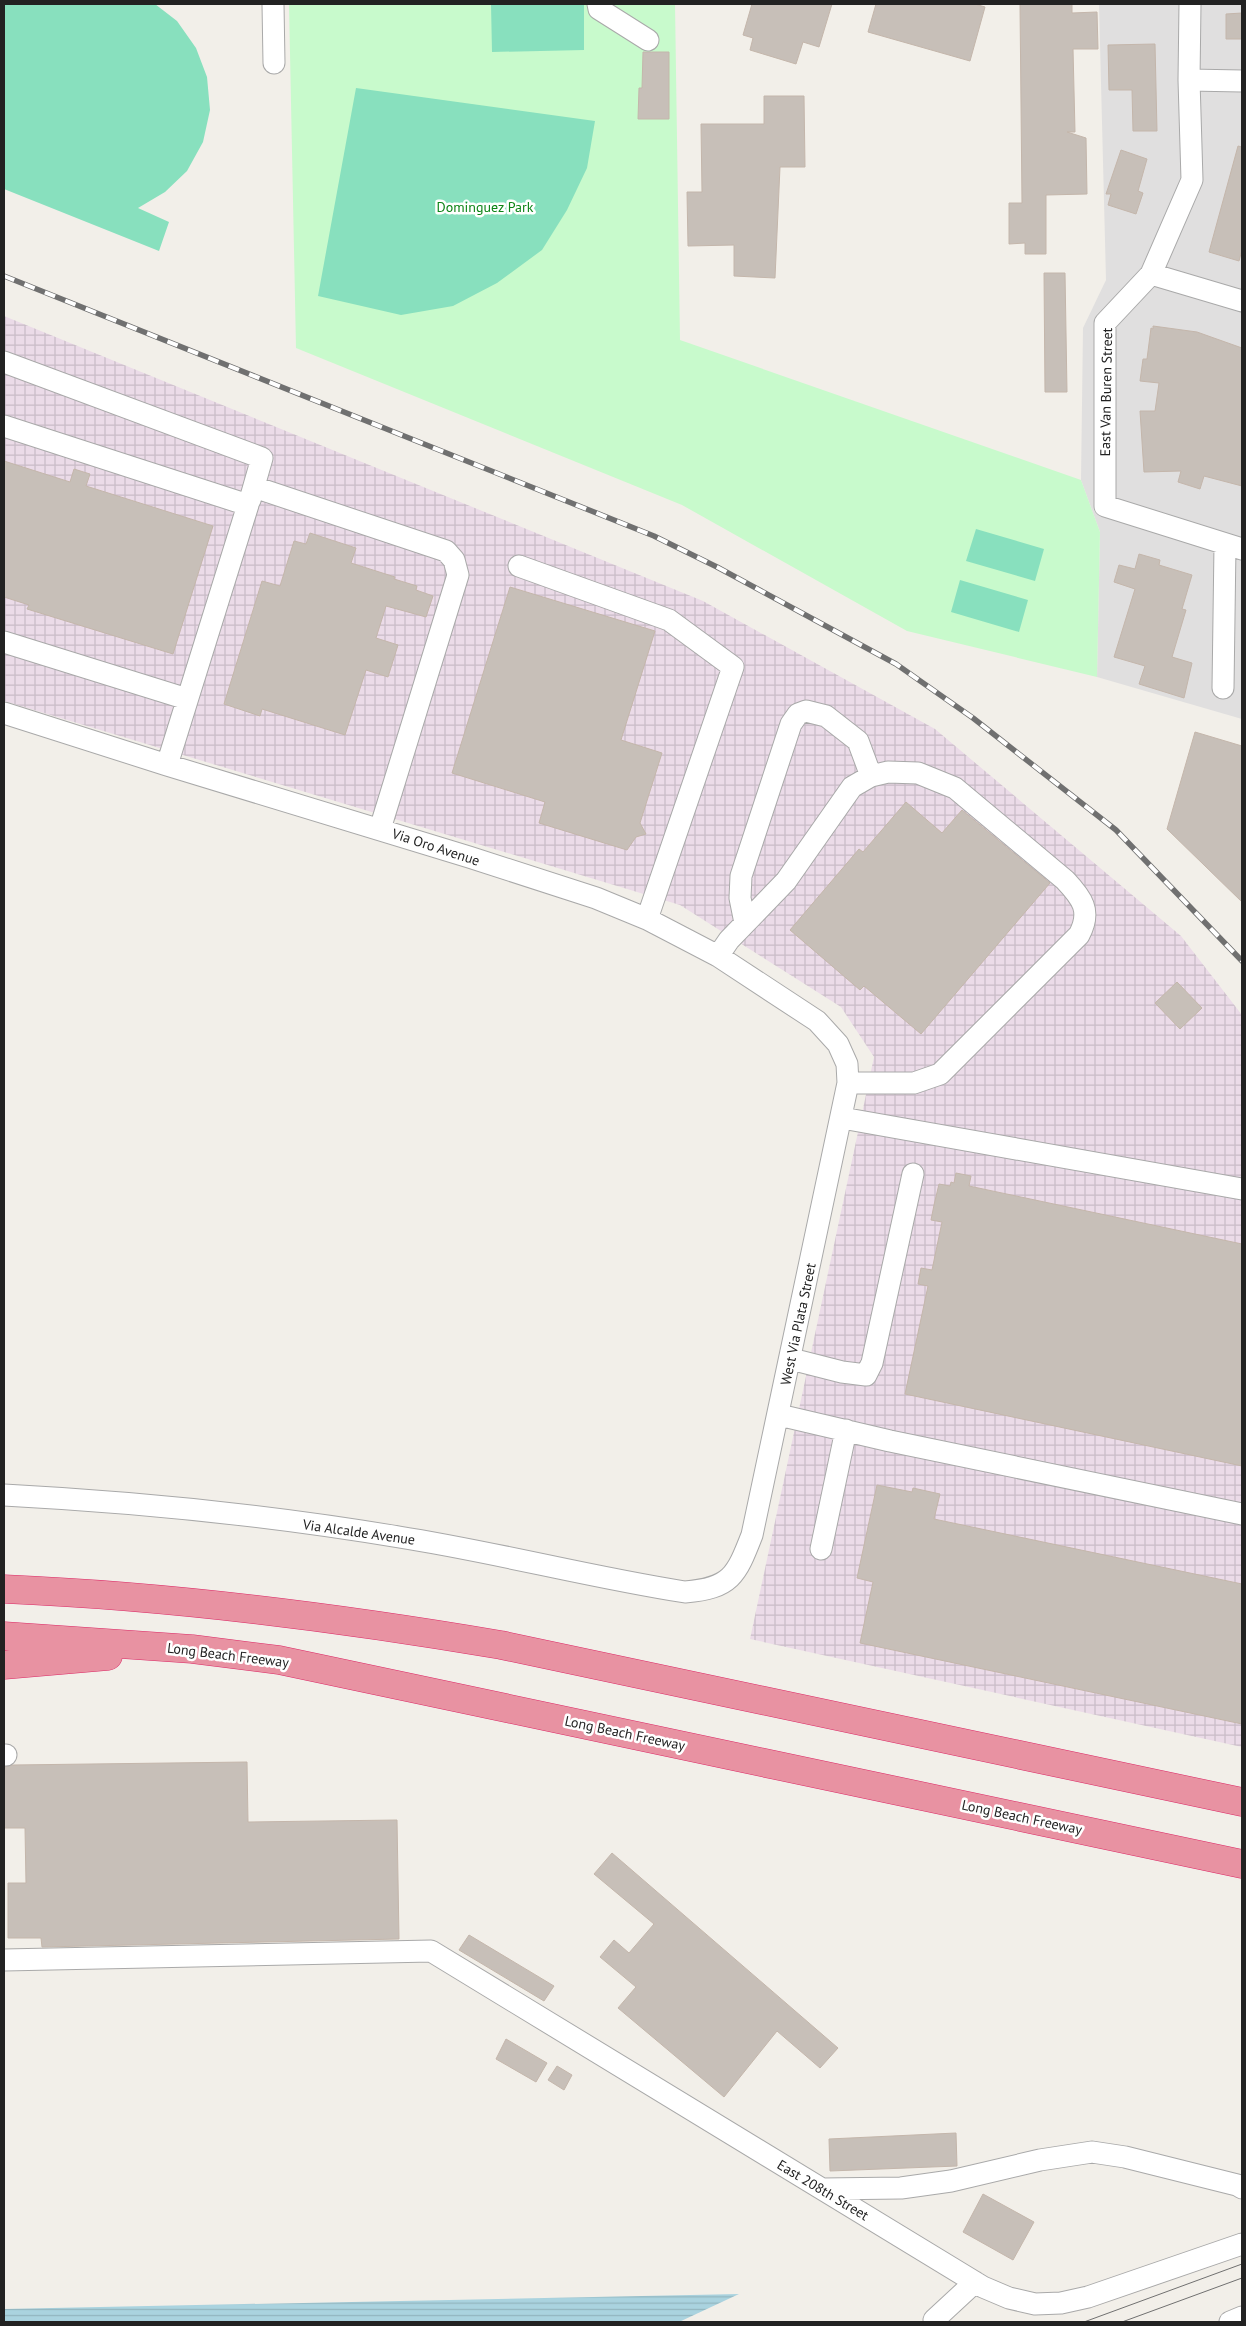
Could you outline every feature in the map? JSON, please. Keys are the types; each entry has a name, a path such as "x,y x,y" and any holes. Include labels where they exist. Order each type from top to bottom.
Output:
{"highway":[{"path":"4,1589 104,1593 236,1606 380,1625 491,1644 1242,1802"},
{"name":"Long Beach Freeway","path":"4,1636 192,1649 279,1660 1242,1864"},
{"path":"4,1665 192,1649"}],"street":[{"path":"273,4 274,63"},
{"path":"598,4 599,9 648,40"},
{"name":"East Van Buren Street","path":"1190,4 1189,80 1192,180 1151,274 1105,323 1105,506 1233,547"},
{"path":"1189,80 1242,82"},
{"path":"1151,274 1242,301"},
{"path":"4,362 262,458 167,765"},
{"path":"4,426 446,551 454,560 458,575 380,829"},
{"path":"1223,688 1233,547"},
{"path":"519,566 669,620 732,667 648,919"},
{"path":"4,642 187,699"},
{"path":"745,923 740,898 741,876 791,724 798,714 806,711 826,716 858,741 871,776"},
{"name":"Via Oro Avenue","path":"4,712 167,765 380,829 596,898 648,919 718,956 817,1021 838,1044"},
{"path":"718,956 729,940 786,882 852,787 871,776 888,772 918,773 955,788 1065,880 1077,893 1085,907 1085,924 1079,934 940,1074 914,1083 848,1083"},
{"name":"West Via Plata Street","path":"711,1590 727,1580 741,1563 752,1535 842,1118 848,1083 847,1064 838,1044"},
{"path":"842,1118 1242,1189"},
{"path":"791,1359 842,1372 866,1375 872,1364 913,1174"},
{"path":"779,1415 1242,1514"},
{"path":"821,1549 846,1430"},
{"name":"Via Alcalde Avenue","path":"4,1495 86,1499 228,1513 398,1536 685,1592 711,1590"},
{"name":"East 208th Street","path":"4,1960 431,1951 975,2282 1009,2298 1035,2304 1061,2303 1088,2297 1242,2244"},
{"path":"822,2189 901,2188 951,2181 1040,2160 1092,2152 1124,2157 1236,2184 1242,2188"},
{"path":"935,2322 934,2320 975,2282"},
{"path":"1230,2322 1242,2317"}],"shaded area":[{"path":"1099,4 1242,4 1242,719 1097,677 1100,532 1081,480 1083,328 1106,280"},
{"path":"4,316 703,601 935,729 1181,936 1242,1015 1242,1747 750,1639 874,1057 841,1007 680,905 4,701"}],"green space":[{"path":"4,4 155,4 177,21 196,48 207,77 210,110 203,142 187,171 165,192 138,208 169,222 159,251 4,189"},
{"name":"Dominguez Park","path":"289,4 675,4 680,340 1081,480 1100,532 1097,677 907,631 682,505 296,348"},
{"path":"491,4 584,4 584,50 492,52"},
{"path":"356,88 595,121 587,168 567,210 542,250 497,283 453,306 401,315 318,296"},
{"path":"976,529 1044,549 1035,581 966,561"},
{"path":"960,580 1028,600 1019,632 951,612"}],"water":[{"path":"739,2294 679,2322 4,2322 4,2309"}],"building":[{"path":"752,4 832,4 819,47 803,42 796,64 750,50 753,38 743,35"},
{"path":"876,4 975,4 985,7 970,61 868,32"},
{"path":"1020,4 1072,4 1072,13 1097,12 1098,49 1073,49 1075,132 1067,132 1086,138 1087,194 1046,195 1046,254 1025,254 1025,243 1009,244 1009,203 1022,203"},
{"path":"1242,13 1242,39 1226,39 1226,14"},
{"path":"1155,44 1157,131 1133,131 1132,90 1109,90 1108,45"},
{"path":"643,52 669,52 669,119 638,119 639,88 642,88"},
{"path":"764,96 804,96 805,167 780,167 775,278 734,276 734,245 688,246 687,192 702,192 701,124 764,124"},
{"path":"1238,146 1242,147 1242,250 1239,261 1209,252"},
{"path":"1121,150 1147,159 1138,191 1143,193 1136,214 1108,205 1111,194 1106,194"},
{"path":"1044,273 1065,273 1067,392 1045,392"},
{"path":"1153,326 1197,332 1242,348 1242,486 1204,476 1200,489 1178,482 1181,471 1144,472 1140,411 1155,411 1159,383 1140,381 1143,359 1147,359 1151,328 1153,329"},
{"path":"4,461 70,482 74,469 90,474 86,486 213,526 173,654 27,609 29,605 4,597"},
{"path":"310,533 356,548 351,563 395,577 394,579 417,586 416,590 433,596 426,617 386,606 376,638 398,645 388,677 366,670 345,735 262,709 260,716 224,704 262,581 280,586 294,541 306,544"},
{"path":"1139,554 1160,560 1159,565 1192,575 1182,609 1186,610 1172,657 1192,663 1184,698 1139,684 1145,666 1114,657 1135,589 1114,582 1119,565 1135,569"},
{"path":"510,587 655,631 621,740 662,753 640,823 646,834 636,837 627,850 539,823 545,802 452,773"},
{"path":"1195,732 1242,746 1242,902 1167,829"},
{"path":"906,802 942,833 962,810 1050,883 921,1034 864,986 860,990 790,930 859,849 863,852"},
{"path":"1177,982 1202,1008 1180,1029 1155,1003"},
{"path":"956,1173 971,1176 969,1186 1242,1244 1242,1466 905,1394 928,1286 918,1284 921,1268 932,1270 942,1222 931,1220 934,1205 939,1184 950,1186 951,1182 954,1183"},
{"path":"877,1485 912,1492 913,1488 940,1494 934,1519 1242,1584 1242,1724 860,1643 873,1582 857,1578"},
{"path":"247,1762 248,1822 397,1820 399,1939 42,1947 41,1938 8,1938 8,1883 26,1883 25,1828 4,1828 4,1767 13,1765"},
{"path":"612,1853 838,2048 820,2068 777,2031 724,2097 618,2008 636,1987 600,1957 614,1940 629,1953 654,1924 594,1874"},
{"path":"469,1935 554,1986 544,2001 459,1950"},
{"path":"506,2039 547,2063 536,2082 496,2059"},
{"path":"557,2066 572,2075 564,2090 548,2080"},
{"path":"956,2133 957,2166 830,2171 829,2139"},
{"path":"983,2194 1034,2222 1013,2260 963,2232"}],"tram line":[{"path":"1084,2322 1242,2264"},
{"path":"1122,2322 1242,2278"}],"railway":[{"path":"4,276 654,536 717,567 896,664 973,718 1116,830 1242,961"}]}
